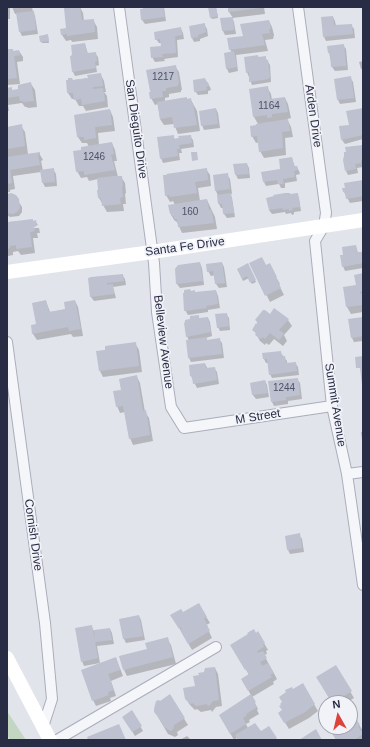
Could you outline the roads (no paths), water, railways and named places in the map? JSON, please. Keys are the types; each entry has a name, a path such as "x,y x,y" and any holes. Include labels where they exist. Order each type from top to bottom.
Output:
{"main road":[{"name":"Santa Fe Drive","path":"7,272 363,220"},
{"path":"7,658 50,740"}],"street":[{"name":"San Dieguito Drive","path":"119,7 152,252"},
{"name":"Arden Drive","path":"298,7 326,210 324,226"},
{"name":"Summit Avenue","path":"324,226 315,240 332,406 346,474 363,585"},
{"name":"Belleview Avenue","path":"152,252 157,312 171,407 184,428"},
{"name":"Cornish Drive","path":"7,342 45,623 51,684 52,699 43,727"},
{"name":"M Street","path":"184,428 332,406"},
{"path":"346,474 363,472"},
{"path":"57,740 216,648"}]}
